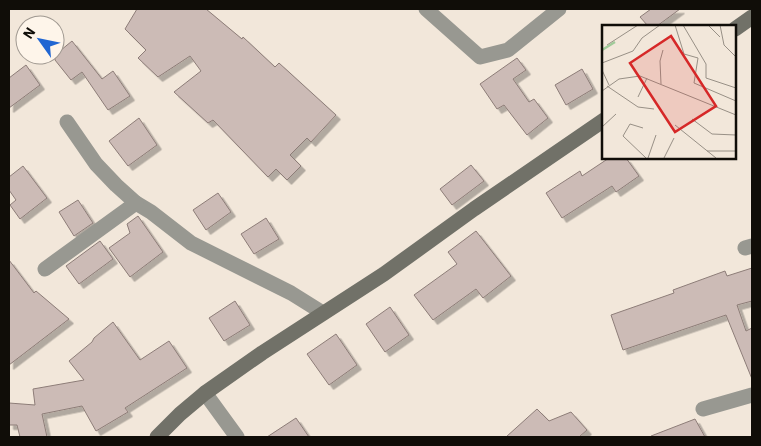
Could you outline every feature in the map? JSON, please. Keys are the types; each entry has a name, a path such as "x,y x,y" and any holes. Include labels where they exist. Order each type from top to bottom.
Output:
{"street":[{"path":"426,9 480,57 508,50 559,9"},
{"path":"736,28 752,17"},
{"path":"157,437 205,393 262,353 384,274 474,209 602,121"},
{"path":"67,122 96,164 136,203 151,212 191,243 291,293 323,313"},
{"path":"45,269 136,203"},
{"path":"205,393 237,437"},
{"path":"703,409 752,395"}],"building":[{"path":"137,9 206,9 242,39 243,37 275,67 279,63 336,115 311,142 307,138 290,155 301,166 287,180 276,169 268,177 213,120 208,123 174,92 201,71 190,56 158,77 138,58 146,50 125,29"},
{"path":"651,9 680,9 658,25 647,25 640,17"},
{"path":"72,41 102,79 113,71 130,96 108,110 82,72 71,80 59,65 65,65 65,47"},
{"path":"517,58 526,70 513,79 529,102 534,99 548,118 527,135 504,105 497,109 480,84"},
{"path":"26,65 40,85 9,108 9,78"},
{"path":"582,69 593,89 566,105 555,85"},
{"path":"139,118 157,145 128,166 109,141"},
{"path":"608,159 627,159 639,176 616,192 612,186 562,218 546,193 580,171 582,176"},
{"path":"471,165 484,181 452,205 440,189"},
{"path":"23,166 47,198 20,219 10,205 16,200 9,190 9,177"},
{"path":"218,193 231,212 206,230 193,210"},
{"path":"78,200 93,223 74,236 59,212"},
{"path":"138,216 163,252 130,277 109,248 130,233 127,224"},
{"path":"266,218 279,239 254,254 241,234"},
{"path":"476,231 511,276 483,298 476,289 433,320 414,295 457,264 448,252"},
{"path":"100,241 113,259 79,284 66,266"},
{"path":"9,260 34,293 36,291 69,319 9,365"},
{"path":"752,268 752,301 737,305 746,331 752,328 752,379 726,315 623,350 611,315 674,293 673,290 725,271 727,276"},
{"path":"235,301 250,325 224,341 209,318"},
{"path":"390,307 409,335 385,352 366,324"},
{"path":"113,322 140,360 169,341 187,368 125,408 128,412 96,431 82,406 42,414 47,437 20,437 17,425 9,425 9,403 35,405 33,389 84,380 69,361"},
{"path":"336,334 357,365 329,385 307,354"},
{"path":"537,409 549,421 571,412 587,430 579,437 506,437"},
{"path":"296,418 309,437 267,437"},
{"path":"695,419 705,437 651,437 651,436"}]}
